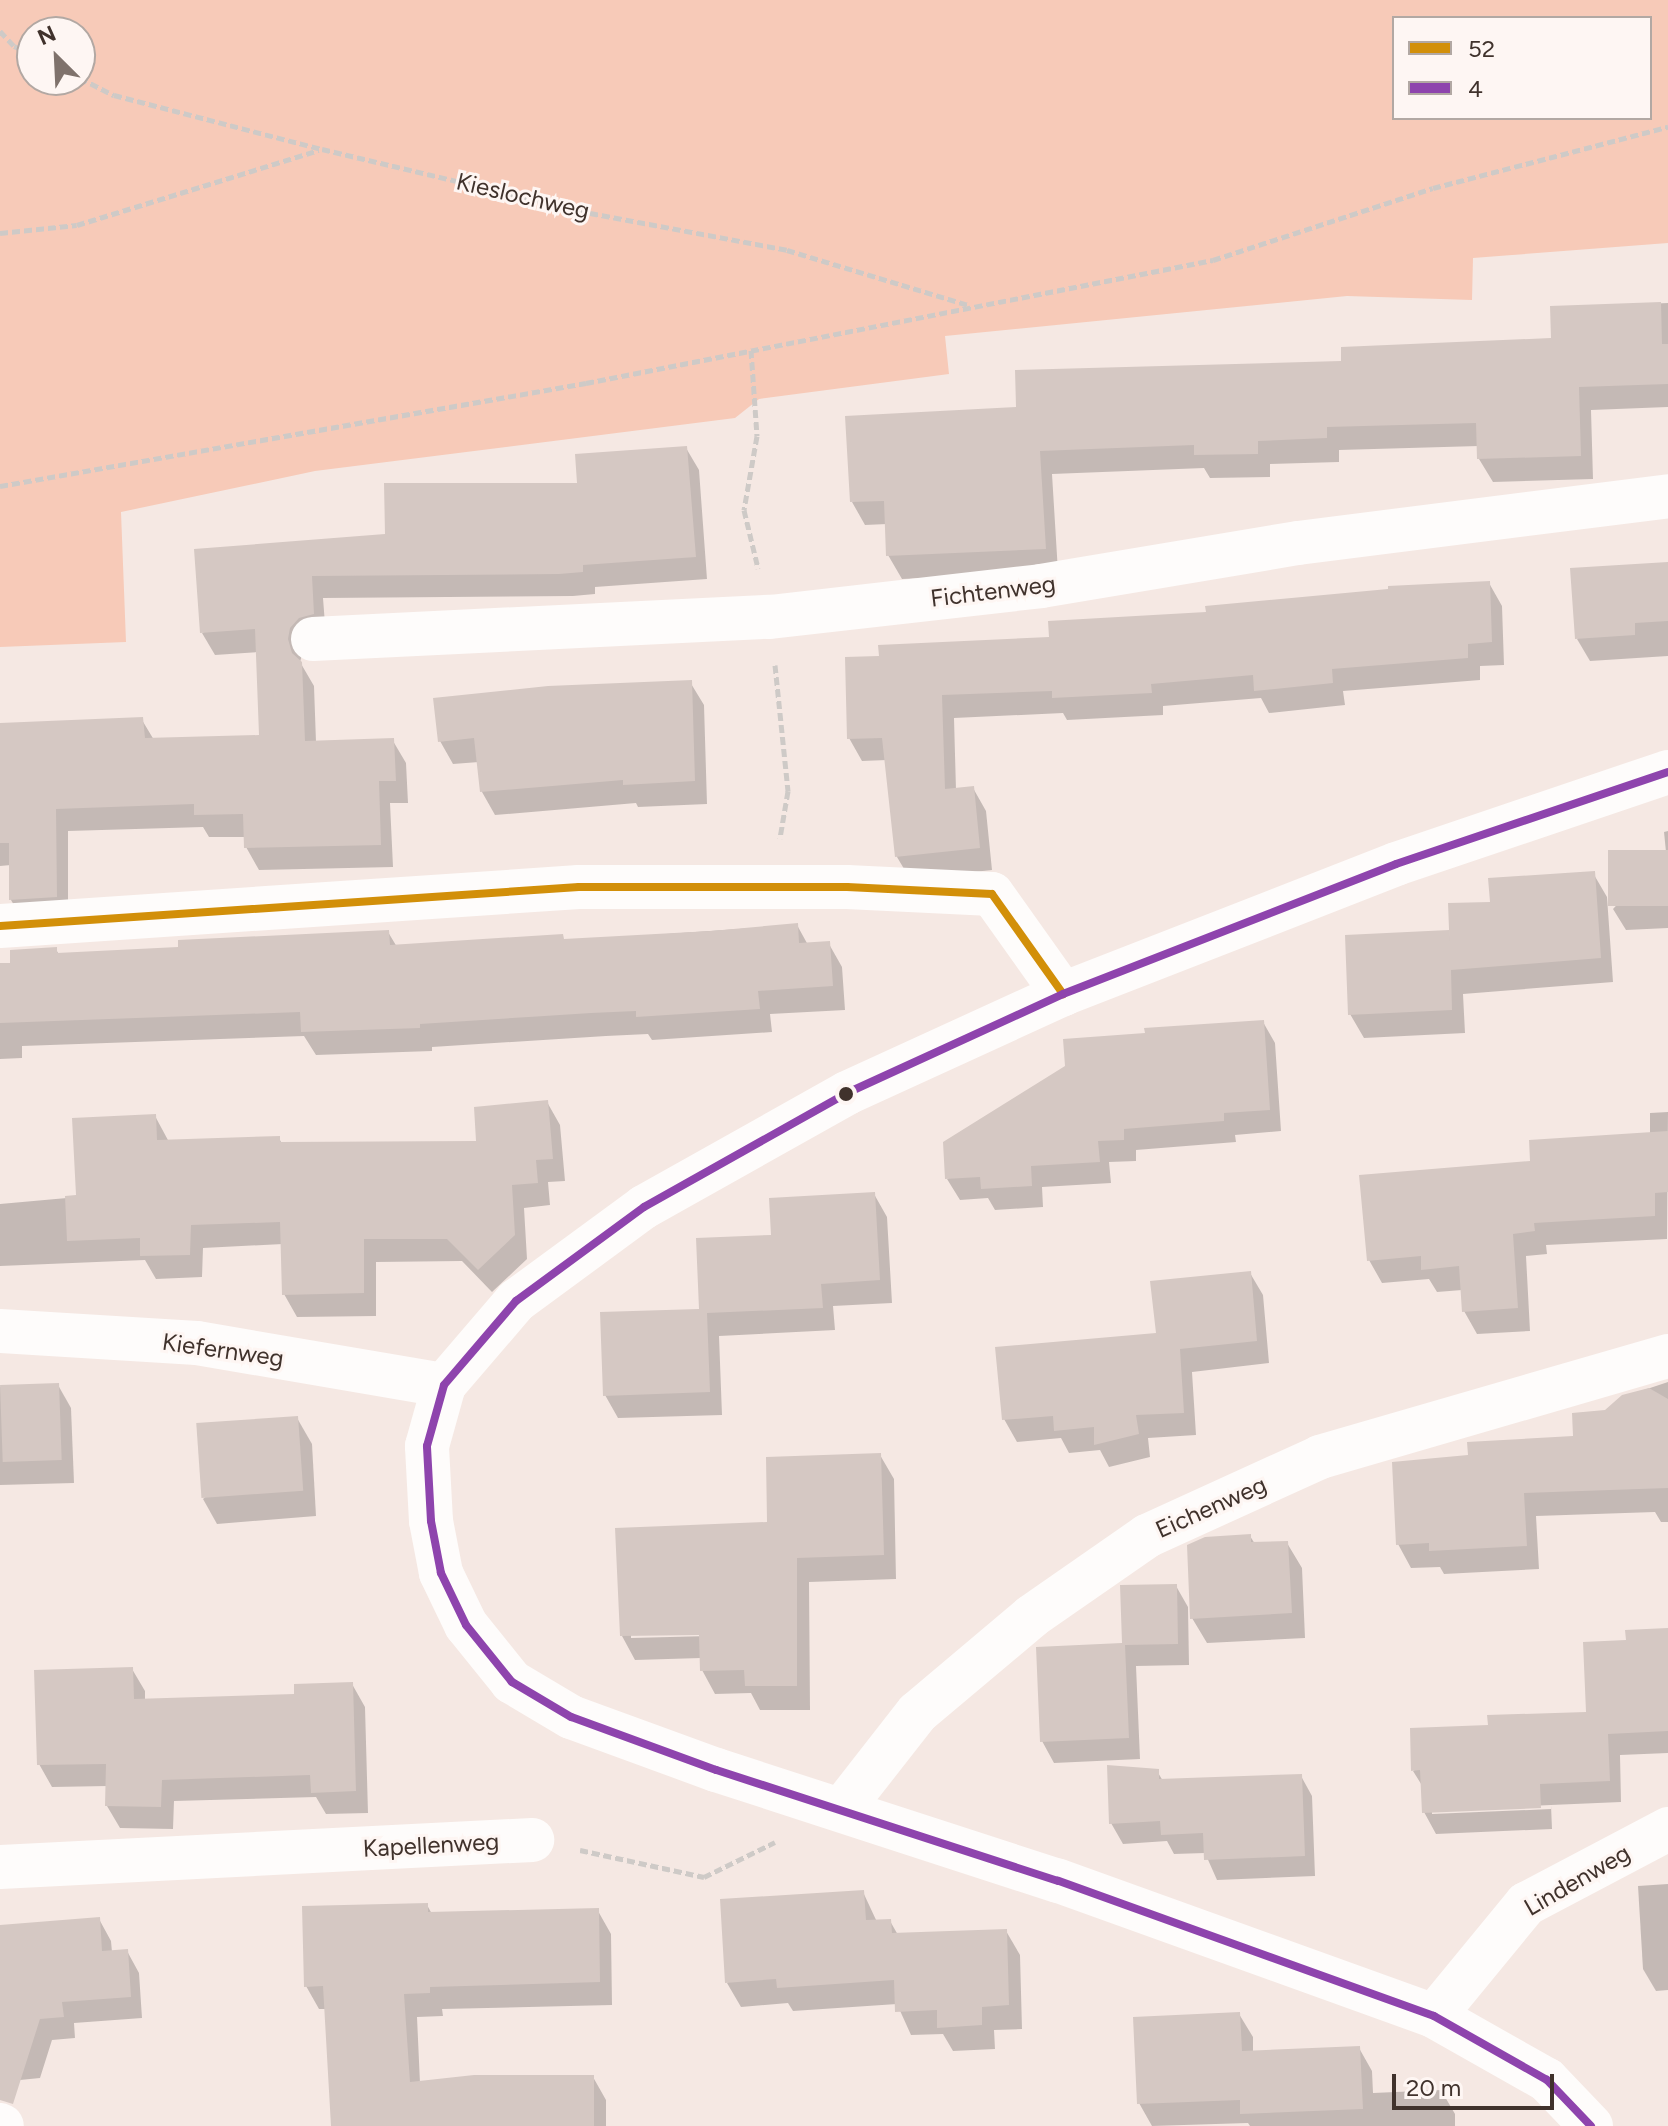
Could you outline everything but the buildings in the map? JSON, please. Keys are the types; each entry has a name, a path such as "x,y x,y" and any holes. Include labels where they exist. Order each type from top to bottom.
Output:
{"street":[{"name":"Fichtenweg","path":"313,639 770,617 1041,586 1298,543 1668,496"},
{"path":"1591,2126 1547,2080 1434,2016 1058,1881 716,1770 571,1717 512,1682 466,1625 441,1573 431,1521 427,1446 444,1385 516,1301 644,1207 847,1093 1063,994 1396,864 1668,772"},
{"path":"0,926 579,887 771,890 847,887 992,894 1063,994"},
{"name":"Kiefernweg","path":"0,1331 197,1343 444,1385"},
{"name":"Eichenweg","path":"842,1809 917,1713 1032,1616 1147,1536 1320,1457 1668,1356"},
{"name":"Lindenweg","path":"1434,2016 1526,1904 1668,1829"},
{"name":"Kapellenweg","path":"0,1867 532,1840"}],"path":[{"path":"0,31 16,47"},
{"name":"Kieslochweg","path":"96,86 114,95 322,149 590,213 787,250 969,305"},
{"path":"0,486 586,383 969,305 1213,260 1433,188 1668,127"},
{"path":"0,233 77,225 322,149"},
{"path":"751,350 757,436 744,510 770,617 788,791 771,890"},
{"name":"Kapellenweg","path":"532,1840 704,1877 842,1809"}],"shaded area":[{"path":"0,0 1668,0 1668,243 1473,258 1472,300 1347,296 945,336 949,374 759,399 735,418 315,471 121,512 126,642 0,647"}],"transit line":[{"name":"4","path":"1591,2126 1547,2080 1434,2016 1058,1881 716,1770 571,1717 512,1682 466,1625 441,1573 431,1521 427,1446 444,1385 516,1301 644,1207 847,1093 1063,994 1396,864 1668,772"},
{"name":"52","path":"0,926 579,887 847,887 992,894 1063,994"}]}
